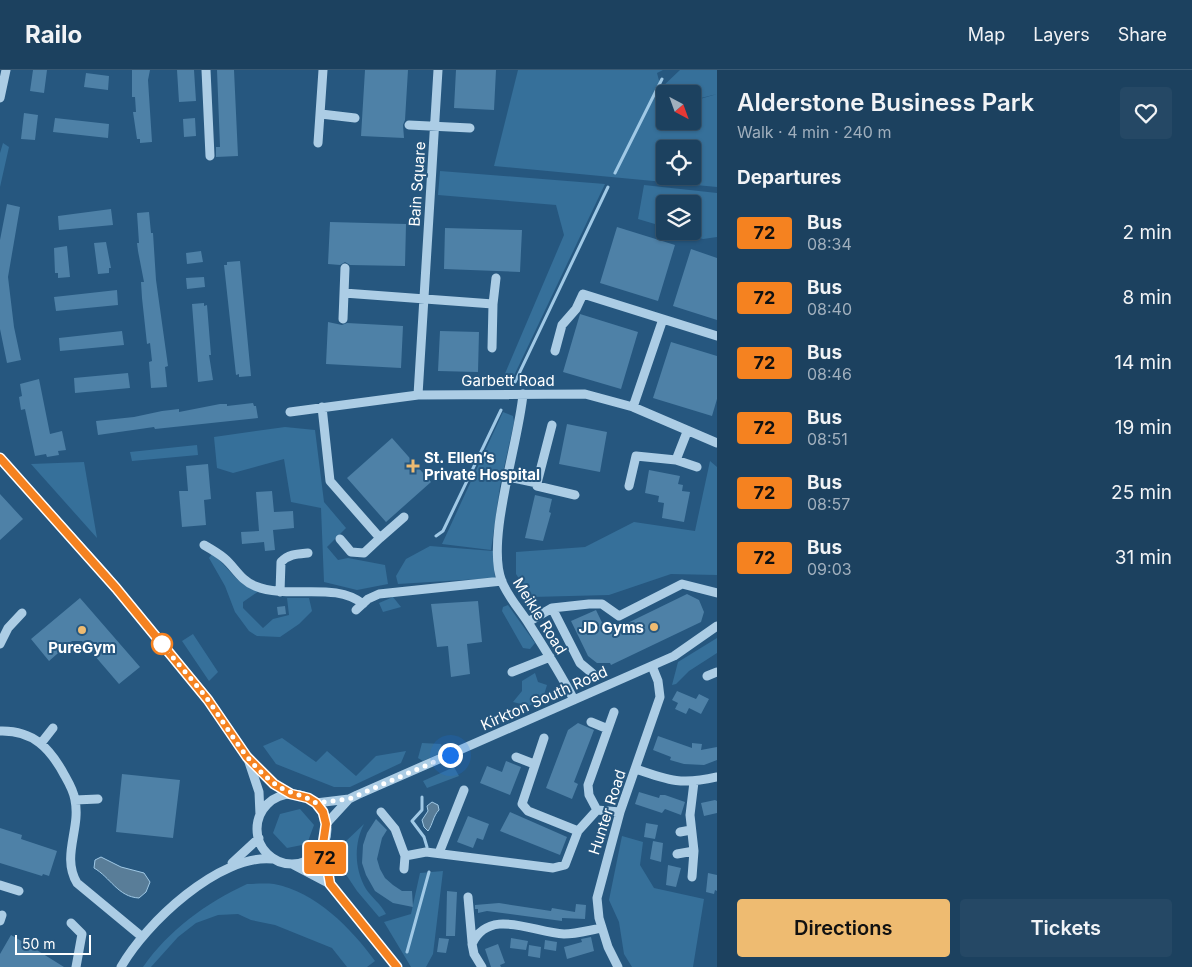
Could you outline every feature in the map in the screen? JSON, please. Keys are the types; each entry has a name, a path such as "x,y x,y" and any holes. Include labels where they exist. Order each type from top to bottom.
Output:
{"street":[{"path":"0,98 6,70"},
{"path":"206,70 210,156"},
{"path":"318,143 323,70"},
{"name":"Bain Square","path":"418,395 422,299 438,70"},
{"path":"321,114 355,118"},
{"path":"409,125 470,128"},
{"path":"343,319 345,268"},
{"path":"492,348 493,304 496,278"},
{"path":"344,294 493,304"},
{"path":"555,351 562,325 576,309 583,294 717,336"},
{"path":"633,407 663,319"},
{"name":"Meikle Road","path":"523,394 521,420 499,526 498,556 502,581 550,657 574,700"},
{"name":"Garbett Road","path":"290,412 322,406 418,395 585,394 633,407 687,432 717,443"},
{"path":"322,406 330,481 380,538"},
{"path":"537,483 552,425"},
{"path":"676,460 687,432"},
{"path":"629,486 636,456 676,460 697,467"},
{"path":"0,458 111,582 208,700 247,757 274,784 291,794 308,798 316,803 323,812 326,824 323,844 330,884"},
{"path":"508,477 537,483 537,486 576,495"},
{"path":"340,539 351,552 364,553 404,517"},
{"path":"204,545 225,559 238,576 254,586 280,592 338,592 352,595 359,607 380,594 502,581"},
{"path":"280,592 281,562 287,556 308,553"},
{"path":"528,622 552,608 602,604 619,616 682,584 717,593"},
{"path":"552,608 580,663 592,673"},
{"path":"0,644 8,628 22,613"},
{"name":"Kirkton South Road","path":"316,803 349,799 652,666 674,656 717,626"},
{"path":"512,672 550,657"},
{"name":"Hunter Road","path":"618,967 608,947 602,928 597,898 620,812 660,697 658,681 652,666"},
{"path":"707,676 717,672"},
{"path":"597,810 589,795 588,785 614,712"},
{"path":"591,722 608,729"},
{"path":"0,726 0,731 20,732 42,742 59,764 76,800 70,872 76,883 141,936"},
{"path":"42,742 53,728"},
{"path":"544,738 522,799 524,808 533,814 578,831"},
{"path":"247,757 259,792 259,838 262,847 275,859"},
{"path":"516,757 534,764"},
{"path":"636,769 667,780 694,782 717,777"},
{"path":"692,877 694,851 691,830 694,782"},
{"path":"439,853 464,790"},
{"path":"260,815 272,800 291,794"},
{"path":"76,800 98,799"},
{"name":"Kirkton South Road","path":"326,824 349,799"},
{"path":"597,810 620,812"},
{"path":"405,856 415,853 439,853 560,868 568,859 578,831 597,810"},
{"path":"381,812 395,829 405,856 404,869"},
{"path":"680,832 691,830"},
{"path":"121,967 141,936 168,908 243,855 259,838"},
{"path":"290,863 310,858 323,844"},
{"path":"677,854 694,851"},
{"path":"218,874 249,860 263,858 290,863 330,884 397,967"},
{"path":"0,885 19,891"},
{"path":"468,897 472,944 474,954 482,967"},
{"path":"472,944 484,927 496,922 565,934 602,928"},
{"path":"71,923 82,934 76,967"}],"shaded area":[{"path":"518,70 663,70 657,73 660,85 656,85 656,130 701,130 701,99 717,94 717,187 696,185 701,185 701,140 656,140 656,181 494,166"},
{"path":"680,70 717,70 717,94 701,98 701,85 664,85"},
{"path":"3,143 9,147 0,187 0,153"},
{"path":"440,171 605,184 511,382 501,383 564,235 556,205 438,195"},
{"path":"644,185 717,193 717,237 701,238 701,195 656,195 656,224 638,219"},
{"path":"503,412 513,416 514,422 500,486 491,550 442,544"},
{"path":"285,427 315,430 324,502 346,528 327,547 338,560 348,558 385,565 388,584 357,590 324,582 321,508 291,502 284,459 233,473 217,468 214,437"},
{"path":"197,445 198,455 132,461 130,452"},
{"path":"710,461 717,467 717,575 671,574 609,595 531,597 516,574 516,552 585,547 634,522 695,531"},
{"path":"84,462 97,538 31,464"},
{"path":"430,546 493,551 495,578 398,584 396,576 406,559"},
{"path":"212,554 239,581 251,589 259,591 243,602 243,608 263,628 273,619 289,615 287,598 309,598 312,611 299,624 280,637 257,636 249,631 235,612 225,586 209,558"},
{"path":"393,597 401,607 383,612 379,603"},
{"path":"508,605 535,643 530,649 523,648 502,611 503,607"},
{"path":"193,634 218,672 209,681 182,641"},
{"path":"717,638 717,653 689,671 676,684 672,685 678,662"},
{"path":"535,673 538,682 547,685 543,698 529,706 513,702 522,691 522,681"},
{"path":"282,738 316,762 327,751 356,776 376,756 406,751 401,763 350,787 334,787 276,764 263,746"},
{"path":"422,743 441,744 443,752 423,761 418,758"},
{"path":"454,767 459,776 427,788 423,781"},
{"path":"432,802 438,805 439,810 428,831 424,827 422,820 428,811 427,806"},
{"path":"300,809 314,825 307,844 287,848 273,833 280,814"},
{"path":"364,824 358,839 357,865 366,889 386,914 379,917 357,891 343,870 344,843"},
{"path":"622,836 643,842 640,865 654,888 704,899 693,967 632,967 624,954 619,922 609,900"},
{"path":"101,857 121,867 144,873 150,882 146,892 139,898 125,894 94,868 95,860"},
{"path":"443,871 433,954 426,967 411,967 384,922 411,914 420,873"},
{"path":"247,884 274,884 289,888 318,903 344,924 375,961 367,967 347,967 332,948 275,925 251,920 238,914 218,915 196,923 178,937 151,967 143,967 164,941 189,919 217,900"}],"building":[{"path":"33,70 47,70 44,93 30,91"},
{"path":"132,70 150,70 148,80 152,142 140,143 140,139 137,139 133,112 136,112 135,97 132,97"},
{"path":"177,70 194,70 196,101 179,102"},
{"path":"217,70 234,70 238,156 216,157 216,147 220,147"},
{"path":"365,70 408,70 405,120 403,125 404,138 361,136"},
{"path":"456,70 496,70 494,110 454,108"},
{"path":"86,73 109,76 108,90 84,87"},
{"path":"24,113 38,115 35,140 21,139"},
{"path":"55,118 109,124 108,138 53,132"},
{"path":"195,118 196,136 184,137 183,119"},
{"path":"7,204 20,207 8,277 14,327 21,360 7,363 0,329 0,240"},
{"path":"111,209 113,225 59,230 58,216"},
{"path":"149,212 168,366 165,367 167,387 151,388 149,362 152,361 150,343 147,344 141,282 144,282 137,243 139,243 137,213"},
{"path":"330,222 406,224 405,266 350,265 345,262 340,265 328,264"},
{"path":"617,227 675,245 658,301 600,283"},
{"path":"445,228 522,230 520,272 444,269"},
{"path":"106,242 111,268 109,268 109,273 98,274 94,243"},
{"path":"67,246 70,277 58,278 58,273 55,273 54,248"},
{"path":"691,249 717,258 717,320 673,306"},
{"path":"201,251 203,262 187,264 186,253"},
{"path":"240,261 251,376 239,377 239,374 236,375 224,265 227,265 227,262"},
{"path":"204,277 205,287 187,289 186,278"},
{"path":"117,290 118,305 56,311 54,297"},
{"path":"204,303 204,306 207,305 211,355 209,355 213,380 198,382 192,304"},
{"path":"580,314 638,332 621,389 563,372"},
{"path":"328,322 342,325 347,323 403,326 401,368 326,364"},
{"path":"122,331 124,345 60,351 59,338"},
{"path":"440,331 479,332 478,372 438,371"},
{"path":"671,342 717,356 717,399 712,416 653,398"},
{"path":"128,373 130,388 75,393 74,378"},
{"path":"39,379 50,434 62,431 66,450 58,451 59,455 47,457 46,454 35,456 25,409 21,410 19,397 22,396 20,384"},
{"path":"253,403 256,406 258,418 155,429 154,427 98,435 96,421 179,409 179,412 220,404 227,404 227,406"},
{"path":"567,424 607,432 600,472 559,464"},
{"path":"392,438 431,482 386,522 347,478"},
{"path":"208,464 211,499 204,500 206,525 182,527 179,491 188,491 186,466"},
{"path":"649,470 680,476 678,484 683,485 682,491 690,492 684,522 662,518 664,503 658,502 659,496 645,493"},
{"path":"272,491 274,512 293,511 294,528 273,530 275,550 265,551 264,542 242,544 241,532 259,531 256,492"},
{"path":"0,494 23,519 0,540"},
{"path":"535,495 552,499 549,512 551,513 543,541 525,538"},
{"name":"JD Gyms","path":"687,594 699,600 704,612 701,622 611,665 610,663 597,663 588,656 571,621 596,610 607,633"},
{"path":"80,598 140,667 119,684 82,641 72,641 49,661 31,639"},
{"path":"478,601 482,642 467,644 470,674 451,677 448,646 437,647 431,604"},
{"path":"285,606 286,614 278,615 277,607"},
{"path":"677,691 696,699 699,694 709,699 701,714 689,708 686,714 675,709 678,703 672,700"},
{"path":"578,723 594,730 574,782 578,784 572,799 546,788 568,730"},
{"path":"658,736 692,748 692,743 702,744 701,750 717,747 717,760 704,765 684,764 670,760 671,757 653,750"},
{"path":"506,761 521,767 510,795 480,783 487,766 502,772"},
{"path":"122,774 180,780 173,838 116,832"},
{"path":"639,792 659,798 660,795 665,795 685,802 681,815 665,809 662,813 635,804"},
{"path":"717,801 717,813 704,816 701,803"},
{"path":"510,812 567,837 560,855 500,831"},
{"path":"468,816 489,824 483,840 477,838 473,848 457,842"},
{"path":"376,819 387,830 382,838 377,859 380,869 385,878 393,885 402,891 412,891 413,907 393,903 375,891 366,875 362,863 363,845 367,833"},
{"path":"646,823 658,825 655,839 644,837"},
{"path":"0,828 22,835 21,839 57,851 49,876 43,874 42,876 0,863"},
{"path":"653,841 663,843 661,862 650,859"},
{"path":"668,865 681,868 676,887 666,885"},
{"path":"708,873 717,875 717,891 715,890 714,894 706,892"},
{"path":"447,891 457,892 455,936 446,936"},
{"path":"499,903 551,911 552,908 575,912 576,904 586,905 585,919 562,918 562,921 487,911 478,913 478,909 475,909 475,905"},
{"path":"11,935 64,967 0,967 0,954"},
{"path":"591,937 594,951 567,959 564,947 582,942 581,939"},
{"path":"439,938 449,939 446,953 437,952"},
{"path":"511,938 528,941 526,950 510,948"},
{"path":"545,940 557,942 556,951 544,949"},
{"path":"498,944 505,963 500,965 501,967 491,967 485,949"},
{"path":"529,945 541,947 540,958 528,956"}],"waterway":[{"path":"615,173 662,79"},
{"path":"515,382 608,187"},
{"path":"436,536 443,531 501,410"},
{"path":"422,797 422,810 412,821 424,837 427,847"},
{"path":"407,952 429,872"}],"bus line":[{"name":"72","path":"0,458 116,588 208,700 247,757 274,784 291,794 300,795 316,803 323,812 326,824 323,844 330,884 397,967"}],"place":[{"name":"St. Ellen’s Private Hospital","path":"413,466"},
{"name":"JD Gyms","path":"654,627"},
{"name":"PureGym","path":"82,630"}],"route":[{"path":"162,644 208,700 247,757 274,784 291,794 300,795 316,803 349,799 450,755"}]}
